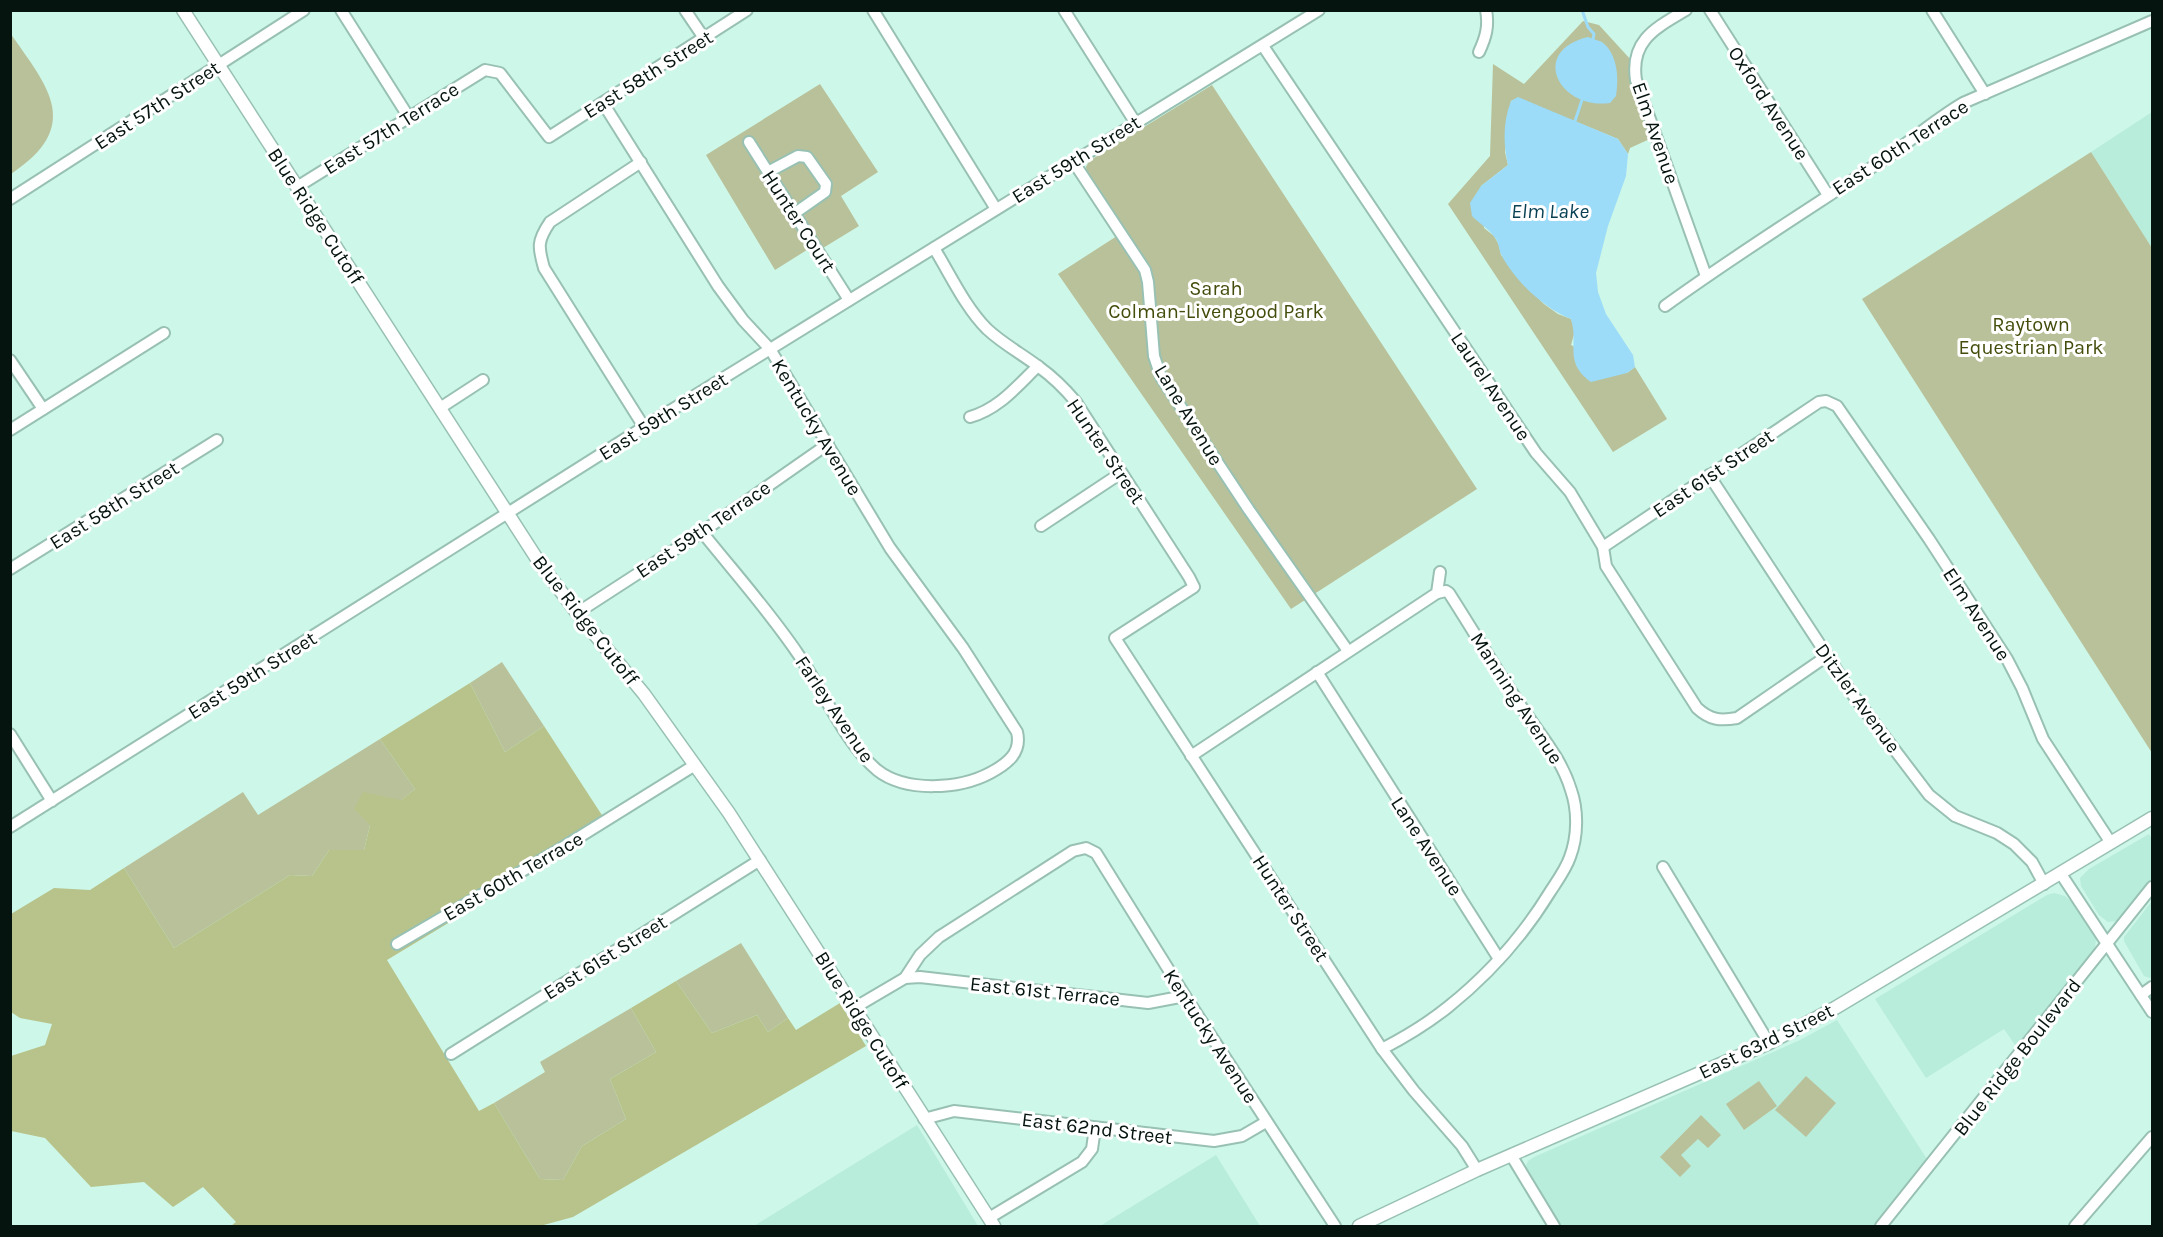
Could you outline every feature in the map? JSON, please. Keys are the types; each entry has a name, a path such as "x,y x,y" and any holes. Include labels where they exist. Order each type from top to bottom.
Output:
{"main road":[{"name":"Blue Ridge Cutoff","path":"183,10 539,562 577,613 644,694 695,765 760,860 992,1222"},
{"name":"East 63rd Street","path":"1359,1227 1377,1222 1510,1155 1769,1043 1835,1008 2152,818"}],"street":[{"name":"East 57th Street","path":"10,199 304,10"},
{"path":"341,10 408,116"},
{"path":"685,10 704,38"},
{"name":"East 58th Street","path":"549,136 747,10"},
{"path":"873,10 996,209"},
{"path":"1064,10 1135,122"},
{"path":"1479,52 1488,23 1486,10"},
{"name":"Elm Avenue","path":"1686,10 1647,35 1637,52 1634,68 1636,80 1706,276"},
{"name":"Oxford Avenue","path":"1710,10 1828,195"},
{"path":"1932,10 1985,94"},
{"name":"East 59th Street","path":"10,827 644,427 1135,122 1263,46 1316,11"},
{"name":"East 60th Terrace","path":"1665,306 1706,276 1890,155 1941,116 1985,94 2152,21"},
{"name":"Laurel Avenue","path":"1263,46 1536,453 1569,492 1603,547 1606,566 1697,708 1706,716 1719,720 1737,718 1827,656"},
{"name":"East 57th Terrace","path":"297,187 485,70 500,73 549,136"},
{"name":"Kentucky Avenue","path":"603,103 718,286 770,350 890,548 963,648 1017,732 1019,740 1014,756"},
{"name":"Hunter Court","path":"749,142 849,300"},
{"path":"768,172 798,156 807,157 826,184 825,192 795,213"},
{"name":"Lane Avenue","path":"1073,161 1145,270 1154,356 1161,377 1248,510 1348,651"},
{"path":"641,162 550,222 541,235 539,247 544,268 644,427"},
{"name":"Hunter Street","path":"934,248 985,327 1009,348 1057,381 1076,402 1194,586 1115,638 1382,1049 1414,1091 1462,1146 1477,1170"},
{"path":"10,430 164,333"},
{"path":"10,360 43,409"},
{"path":"970,417 998,404 1038,366"},
{"path":"440,408 483,380"},
{"name":"East 61st Street","path":"1603,547 1819,402 1823,402"},
{"name":"Elm Avenue","path":"1823,402 1837,406 1929,539 2001,649 2022,688 2043,739 2110,843"},
{"name":"East 58th Street","path":"10,569 217,440"},
{"name":"East 59th Terrace","path":"577,613 702,532 828,444"},
{"path":"1041,526 1121,473"},
{"name":"Ditzler Avenue","path":"1709,475 1853,695 1929,795 1955,816 2014,844 2032,862 2044,884"},
{"name":"Farley Avenue","path":"702,532 797,653 852,741 877,770 908,784 946,786 977,780 1000,768 1014,756"},
{"path":"1191,756 1437,592 1440,572"},
{"name":"Manning Avenue","path":"1437,592 1449,592 1524,712 1548,743 1572,791 1576,835 1570,856 1562,874 1542,906 1499,959"},
{"name":"Lane Avenue","path":"1317,672 1499,959"},
{"path":"10,734 52,801"},
{"name":"East 60th Terrace","path":"397,944 560,849 695,765"},
{"name":"Kentucky Avenue","path":"905,978 920,955 939,937 1073,851 1086,848 1095,853 1335,1227"},
{"name":"East 61st Street","path":"451,1054 760,860"},
{"path":"1663,867 1769,1043"},
{"path":"2061,874 2152,1012"},
{"name":"Blue Ridge Boulevard","path":"1881,1227 2152,887"},
{"path":"1382,1049 1411,1034 1446,1009 1499,959"},
{"name":"East 61st Terrace","path":"905,978 920,977 1148,1002 1185,996"},
{"path":"854,1008 905,978"},
{"path":"2141,995 2152,987"},
{"name":"East 62nd Street","path":"924,1119 954,1111 1215,1141 1242,1136 1266,1122"},
{"path":"992,1222 1082,1162 1092,1149 1095,1128"},
{"path":"2075,1227 2152,1137"},
{"path":"1510,1155 1554,1227"}],"shaded area":[{"path":"2152,112 2152,248 2091,152"},
{"path":"470,683 505,752 544,726 609,826 387,960 479,1111 494,1103 540,1179 563,1180 582,1146 626,1119 610,1079 656,1052 631,1008 676,981 712,1033 757,1015 768,1032 788,1018 796,1030 840,1003 866,1046 573,1217 540,1226 231,1226 236,1222 203,1187 173,1207 144,1182 91,1187 45,1138 11,1131 11,1056 45,1045 52,1024 20,1018 11,1012 11,914 54,888 90,890 124,868 174,948 290,875 312,876 329,850 364,850 370,825 354,809 363,792 401,800 415,789 380,739"},
{"path":"2149,834 2152,839 2152,880 2123,918 2108,922 2099,915 2081,886 2080,878 2089,869"},
{"path":"2054,893 2065,896 2073,903 2096,938 2095,950 2017,1048 2004,1029 1926,1078 1875,999 2047,895"},
{"path":"2152,901 2152,977 2150,978 2144,976 2124,941 2124,937"},
{"path":"1837,1020 1927,1159 1873,1226 1560,1226 1526,1172 1525,1167 1528,1161 1534,1157 1798,1041"},
{"path":"917,1125 978,1226 754,1226"},
{"path":"1216,1155 1260,1226 1100,1226"}],"green space":[{"path":"1583,21 1599,25 1631,60 1634,90 1652,138 1630,148 1628,154 1618,139 1518,98 1511,101 1505,152 1508,165 1481,186 1484,228 1494,236 1501,255 1527,287 1544,304 1558,314 1571,319 1575,331 1571,345 1627,373 1635,367 1667,419 1613,452 1448,204 1490,156 1493,64 1524,84"},
{"path":"10,33 37,71 46,89 52,106 53,123 47,139 33,156 11,174"},
{"path":"820,84 878,172 841,196 859,226 823,248 810,248 775,270 706,155"},
{"name":"Sarah Colman-Livengood Park","path":"1212,85 1477,489 1291,609 1058,274 1117,236 1087,173 1086,167 1089,161"},
{"name":"Raytown Equestrian Park","path":"2091,152 2152,248 2152,753 1862,299"},
{"path":"502,662 544,726 505,752 470,683"},
{"path":"380,739 415,789 370,825 364,850 329,850 312,876 290,875 174,948 124,868 243,792 258,815"},
{"path":"741,943 788,1018 768,1032 757,1015 712,1033 676,981"},
{"path":"631,1008 656,1052 610,1079 626,1119 582,1146 563,1180 540,1179 494,1103 545,1072 540,1062"},
{"path":"1806,1076 1836,1103 1806,1137 1775,1110"},
{"path":"1759,1081 1777,1106 1744,1130 1726,1104"},
{"path":"1701,1115 1721,1135 1708,1148 1698,1139 1681,1155 1691,1166 1680,1177 1660,1157"}],"water":[{"path":"1588,37 1602,42 1614,60 1617,89 1616,96 1610,103 1592,103 1577,98 1565,89 1558,78 1556,66 1559,54 1570,44"},
{"name":"Elm Lake","path":"1518,97 1618,139 1628,154 1626,176 1608,226 1596,273 1598,292 1606,314 1633,355 1635,367 1627,373 1591,382 1582,375 1574,360 1571,319 1541,301 1523,284 1502,256 1496,239 1472,216 1470,203 1481,186 1508,165 1505,125 1511,101"}],"waterway":[{"path":"1582,10 1588,27 1594,34 1593,39"},
{"path":"1575,121 1582,100"}]}
